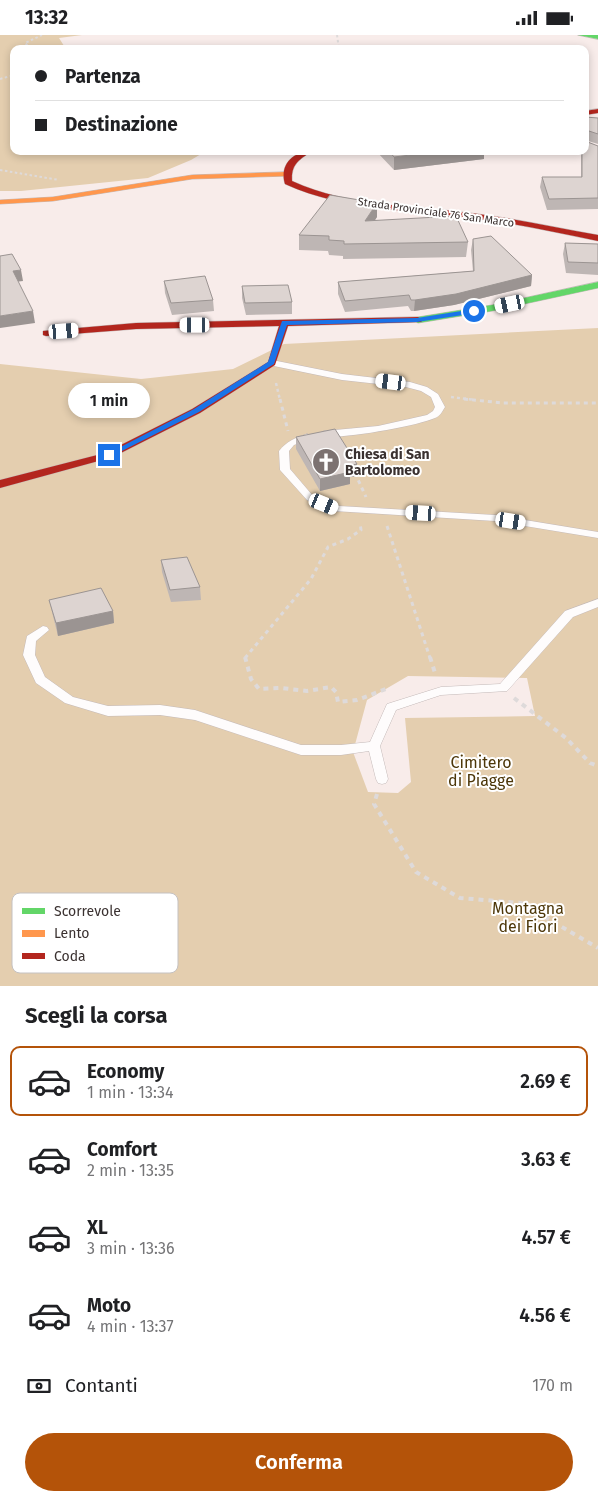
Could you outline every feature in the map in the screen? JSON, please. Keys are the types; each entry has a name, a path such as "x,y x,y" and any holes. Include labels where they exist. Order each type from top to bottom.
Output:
{"street":[{"path":"581,35 598,37"},
{"path":"0,202 36,203 138,184 210,176 243,173 286,174 290,161 296,155"},
{"name":"Strada Provinciale 76 San Marco","path":"286,174 288,182 298,189 332,198 389,207 478,216 598,238"},
{"path":"46,333 136,326 417,320 492,308 598,285"},
{"path":"0,484 109,455 196,411 272,363 284,323"}],"lane":[{"path":"272,363 342,377 407,384 424,389 433,395 440,407 437,413 430,417 378,429 305,438 291,443 284,451 285,471 310,498 338,509 494,518 598,535"},
{"path":"382,779 374,745 391,707 442,691 503,689 569,615 598,603"},
{"path":"43,630 31,639 29,655 40,680 69,700 108,711 160,710 195,715 301,749 341,749 374,745"}],"path":[{"path":"27,45 25,43 42,35"},
{"path":"272,363 291,443"},
{"path":"433,395 503,403 598,403"},
{"path":"354,469 366,498 365,510 386,519 442,691"},
{"path":"352,510 359,521 361,529 348,539 328,547 312,579 244,657 251,679 259,689 307,691 331,687 336,693 338,702 351,702 386,689 392,693 398,705"},
{"path":"503,689 566,738 590,763 598,766"},
{"path":"382,779 374,804 416,872 460,897 521,903 598,948"}],"green space":[{"path":"0,35 82,35 59,38 63,45 10,45 10,155 199,155 148,178 21,191 0,191"},
{"path":"598,328 598,986 0,986 0,364 141,379 233,369 284,344","holes":["408,676 527,678 535,716 405,718 411,782 398,793 368,792 353,752 367,700"]}],"building":[{"path":"589,117 598,118 598,134 589,131"},
{"path":"589,143 598,146 598,198 549,199 542,177 582,177 582,155 589,155"},
{"path":"392,155 410,155 394,157"},
{"path":"330,195 377,203 365,221 456,216 468,242 344,244 344,241 329,240 329,236 299,235"},
{"path":"491,236 532,275 456,294 415,300 411,300 409,295 345,301 338,282 474,271 473,239"},
{"path":"565,243 598,244 598,263 568,262"},
{"path":"12,254 21,270 13,271 33,311 0,316 0,256"},
{"path":"205,276 213,300 171,303 164,281"},
{"path":"288,285 292,302 245,303 242,286"},
{"name":"Chiesa di San Bartolomeo","path":"335,429 357,464 347,466 350,472 320,479 296,437"},
{"path":"187,557 200,587 170,590 161,560"},
{"path":"101,588 113,611 56,623 49,600"}],"traffic: fast":[{"path":"581,35 598,37"},
{"path":"418,320 492,308 598,285"}],"traffic: slow":[{"path":"0,202 53,199 192,177 286,174"}],"traffic: jam":[{"path":"589,112 598,111"},
{"path":"300,155 289,166 288,182 331,198 380,207 478,216 598,238"},
{"path":"46,333 136,326 418,320"},
{"path":"0,484 109,455 196,411 272,363 284,323"}],"place":[{"name":"Chiesa di San Bartolomeo","path":"326,462"}],"route":[{"path":"109,455 196,411 272,363 284,323 417,320 474,311"}],"park label":[{"name":"Cimitero di Piagge","path":"481,771"},
{"name":"Montagna dei Fiori","path":"528,917"}]}
